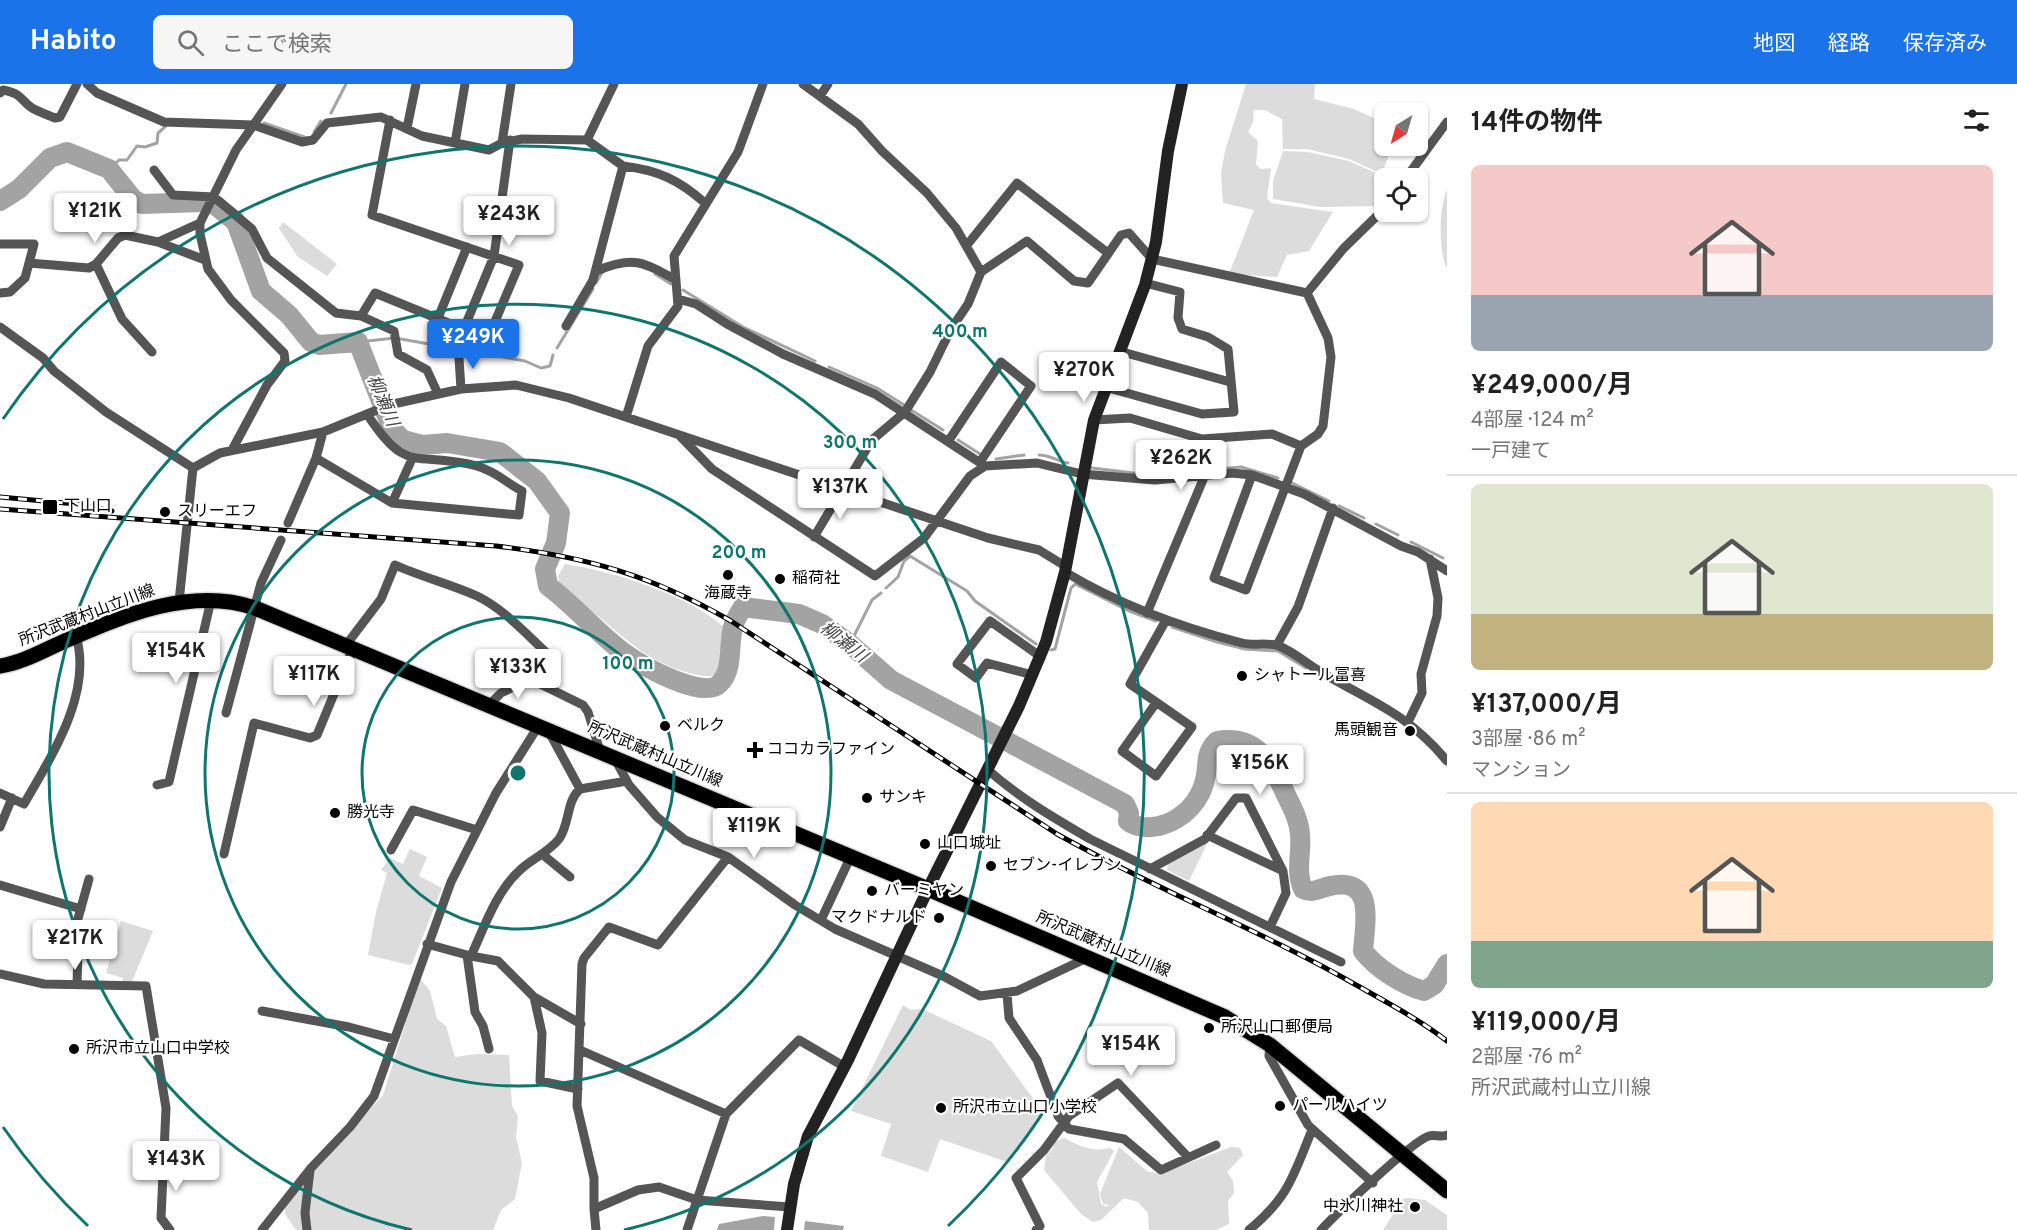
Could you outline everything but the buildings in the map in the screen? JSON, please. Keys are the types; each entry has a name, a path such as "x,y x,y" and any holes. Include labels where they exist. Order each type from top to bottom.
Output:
{"main road":[{"name":"所沢武蔵村山立川線","path":"0,666 29,657 76,636 179,602 211,600 255,608 928,888 1225,1017 1270,1045 1447,1191"}],"street":[{"path":"0,93 3,90 15,93 23,97 30,106 55,118 60,117 77,84"},
{"path":"232,450 245,423 285,361 284,353 231,300 208,269 200,223 236,150 282,84"},
{"path":"407,129 416,84"},
{"path":"455,142 465,84"},
{"path":"461,389 458,346 494,256 511,84"},
{"path":"587,140 614,84"},
{"path":"626,417 648,346 678,306 674,256 738,152 763,84"},
{"path":"803,84 858,124 882,151 927,193 967,245 981,272"},
{"path":"820,96 828,84"},
{"path":"787,1230 796,1176 808,1136 844,1067 928,888 1041,657 1065,569 1094,420 1152,259 1167,152 1182,84"},
{"path":"92,86 164,122 252,125 302,142 313,140 327,123 370,118 390,120 422,136 489,150 506,142 587,140 622,166 665,174 682,182 705,203"},
{"path":"390,120 372,215 519,265 484,345 458,346"},
{"path":"1413,168 1447,122"},
{"path":"566,326 593,280 622,166"},
{"path":"154,170 173,195 213,199 252,229 267,258 336,313 361,316 396,337 398,354 427,370 438,394"},
{"path":"967,245 1017,183 1108,253"},
{"path":"1307,293 1343,249 1374,219"},
{"path":"158,242 200,223"},
{"path":"814,537 872,440 905,412 951,329 968,304 981,272 1027,240 1074,281 1088,283 1120,235 1129,233 1152,259 1307,293"},
{"path":"29,263 89,268 96,264 118,238 125,235 158,242 205,260"},
{"path":"0,244 34,244 25,278 10,292 0,293"},
{"path":"438,318 467,248"},
{"path":"596,270 620,261 644,262 675,280"},
{"path":"96,264 122,319 152,352"},
{"path":"1105,387 1202,414 1234,412 1228,349 1208,337 1182,329 1179,324 1180,292 1145,283"},
{"path":"361,316 375,293 463,329"},
{"path":"1252,474 1214,578 1246,590 1301,446 1318,434 1323,426 1331,357 1328,338 1307,293"},
{"path":"678,298 696,304 751,338 875,394 983,464 1037,463 1082,474 1155,480 1205,475 1252,474 1333,508 1446,569"},
{"path":"0,327 44,358 54,371 106,412 193,468"},
{"path":"1119,351 1230,382"},
{"path":"680,436 711,468 875,576 924,538 970,476 983,464 1031,386 1001,362 949,440"},
{"path":"179,602 193,468 206,459 232,450 323,432 389,405 461,389 516,385 569,398 988,538 1039,550 1102,593 1147,613 1245,644 1277,645 1323,673 1374,699 1408,722 1447,761"},
{"path":"316,458 392,503 519,515 522,491 511,485 501,475 449,460 412,459 399,454 385,441 372,412"},
{"path":"1094,420 1130,418 1202,439 1272,434 1301,446"},
{"path":"288,523 316,458 323,432"},
{"path":"392,503 412,459"},
{"path":"1147,613 1205,475"},
{"path":"1277,645 1298,607 1333,508"},
{"path":"226,713 261,583 281,540"},
{"path":"1408,722 1422,693 1420,674 1437,616 1438,598 1430,559"},
{"path":"224,854 254,723 310,738 317,735 349,647 381,599 395,564 430,581 477,596 497,608 548,654 530,679 501,693 490,704"},
{"path":"158,785 169,782 211,600"},
{"path":"1156,703 1122,751 1156,776 1192,727 1130,684 1166,620"},
{"path":"1033,675 987,663 976,678 957,664 990,621 1041,657"},
{"path":"0,793 24,804 47,764 77,699 82,662 76,636"},
{"path":"530,679 583,705 607,754 627,781 670,829 686,840 728,857 795,905 821,920 896,957 943,976 980,996 1007,994 1088,958"},
{"path":"262,1230 311,1168 364,1110 381,1079 427,944 451,882 496,793 543,727 580,789"},
{"path":"987,770 1053,818 1150,869 1341,962"},
{"path":"489,1049 483,1026 475,1012 469,955 505,888 519,870 558,840 566,827 575,793 580,789 627,781"},
{"path":"0,827 12,798"},
{"path":"1150,869 1207,835 1236,798 1246,798 1283,871 1286,893 1270,927"},
{"path":"391,850 412,810 477,830"},
{"path":"1207,835 1283,871"},
{"path":"542,854 570,877"},
{"path":"821,920 851,856"},
{"path":"596,1230 594,1178 577,1106 584,958 609,927 658,945 728,857"},
{"path":"77,984 78,952 74,933 89,879"},
{"path":"0,885 81,909"},
{"path":"427,944 498,962 534,997 580,1024"},
{"path":"0,974 27,982 146,986 166,1108 161,1218 170,1230"},
{"path":"1007,994 1009,1018 1037,1060 1058,1116 1068,1129 1124,1139 1161,1170 1216,1145"},
{"path":"534,997 542,1033 540,1081 578,1089"},
{"path":"262,1011 349,1027 394,1039"},
{"path":"687,1230 726,1114 799,1040 844,1067"},
{"path":"1270,1045 1269,1056 1312,1130 1373,1183"},
{"path":"580,1050 726,1114"},
{"path":"1040,1228 1016,1178 1064,1125 1069,1116 1118,1083 1188,1157"},
{"path":"1249,1230 1277,1205 1286,1192 1312,1130"},
{"path":"1321,1230 1346,1203 1373,1183 1403,1155 1429,1136 1447,1135"},
{"path":"307,1230 305,1214 311,1168"},
{"path":"594,1209 649,1188 670,1190 697,1200 790,1207"}],"shaded area":[{"path":"1246,84 1315,84 1314,99 1354,109 1374,118 1374,156 1388,156 1384,168 1374,168 1374,170 1349,159 1307,149 1283,149 1282,119 1265,110 1254,110 1253,122 1248,132 1258,141 1256,165 1261,169 1271,168 1267,198 1271,203 1333,212 1309,251 1287,255 1277,277 1229,274 1254,210 1223,203 1221,173 1225,151"},
{"path":"1283,151 1308,152 1349,161 1374,172 1374,206 1320,207 1273,199 1273,181"},
{"path":"1447,190 1447,268 1442,252 1441,229 1442,207"},
{"path":"283,222 337,264 327,276 297,256 279,228"},
{"path":"565,564 605,572 651,587 694,606 712,618 727,630 720,671 709,676 689,673 675,669 641,651 568,595 559,583 558,576"},
{"path":"1208,842 1189,881 1167,870 1168,863"},
{"path":"410,849 427,857 419,876 442,888 412,964 409,965 368,955 376,912 387,873 381,870 390,858 403,864"},
{"path":"121,921 153,931 131,984 122,984 123,978 106,973"},
{"path":"417,975 430,991 437,1019 446,1026 455,1057 477,1054 509,1055 512,1106 518,1116 516,1137 522,1163 515,1199 501,1210 493,1230 296,1230 285,1214 285,1199 383,1095 405,1025"},
{"path":"903,1005 911,1010 922,1009 991,1041 1043,1112 1007,1162 940,1139 928,1172 881,1156 891,1124 851,1111"},
{"path":"1065,1138 1087,1148 1110,1148 1114,1151 1097,1182 1101,1204 1107,1207 1109,1205 1103,1204 1100,1194 1119,1147 1147,1171 1160,1174 1231,1147 1240,1148 1243,1155 1227,1172 1233,1181 1234,1193 1228,1201 1229,1224 1216,1230 1149,1230 1148,1213 1138,1202 1124,1198 1101,1220 1093,1222 1081,1214 1044,1170 1046,1155 1056,1142"},
{"name":"中氷川神社","path":"1403,1199 1425,1200 1447,1215 1447,1230 1383,1230"},
{"path":"763,1216 775,1217 774,1230 717,1230 719,1224"},
{"path":"805,1221 844,1226 843,1230 804,1230"}],"waterway":[{"path":"331,113 346,84"},
{"path":"314,132 321,121"},
{"path":"264,123 307,138"},
{"path":"109,169 119,160 127,160 137,146 145,147 157,143 158,133 166,126"},
{"name":"柳瀬川","path":"0,201 19,189 50,158 67,152 109,169 133,199 142,204 202,202 215,205 236,222 261,291 289,315 311,342 319,345 358,342 392,429 403,440 422,445 447,443 500,452 537,481 560,513 556,543 545,569 548,586 617,647 646,666 687,685 711,688 719,684 727,672 733,627 743,607 799,614 822,624 850,644 891,680 1125,804 1129,813 1128,821 1142,827 1155,827 1168,823 1190,808 1204,784 1209,753 1217,741 1243,742 1261,753 1269,762 1295,814 1300,834 1299,869 1303,889 1313,891 1345,885 1355,888 1361,895 1366,915 1363,951 1375,964 1399,980 1424,991 1434,985 1447,964"},
{"path":"596,283 603,271"},
{"path":"655,274 671,284"},
{"path":"557,348 593,289"},
{"path":"683,290 743,327 815,361"},
{"path":"358,342 395,338 525,361 541,368 550,366 553,355"},
{"path":"829,367 877,388 904,405"},
{"path":"911,410 943,430"},
{"path":"958,440 980,454"},
{"path":"996,459 1024,455"},
{"path":"1039,455 1068,463"},
{"path":"1092,468 1150,475 1241,467 1278,478"},
{"path":"1292,483 1329,501"},
{"path":"1339,506 1364,518"},
{"path":"1376,524 1398,535"},
{"path":"1411,542 1443,558"},
{"path":"886,588 898,577 904,561 910,556 967,591 975,601 1036,644"},
{"path":"1051,650 1055,649 1071,588 1075,584 1129,611 1156,621"},
{"path":"850,644 872,600 881,593"},
{"path":"1172,627 1245,649 1278,651 1306,668"}],"railway":[{"path":"0,497 76,504 112,511"},
{"path":"0,509 496,546 560,556 618,570 673,591 731,621 1057,834 1321,966 1404,1012 1447,1041"}],"place":[{"name":"下山口","path":"50,507"},
{"name":"スリーエフ","path":"165,512"},
{"name":"海蔵寺","path":"728,575"},
{"name":"稲荷社","path":"780,579"},
{"name":"シャトール冨喜","path":"1242,676"},
{"name":"ベルク","path":"665,726"},
{"name":"馬頭観音","path":"1410,731"},
{"name":"ココカラファイン","path":"755,750"},
{"name":"サンキ","path":"867,798"},
{"name":"勝光寺","path":"335,813"},
{"name":"山口城址","path":"925,844"},
{"name":"セブン-イレブン","path":"991,866"},
{"name":"バーミヤン","path":"872,891"},
{"name":"マクドナルド","path":"939,918"},
{"name":"所沢山口郵便局","path":"1209,1028"},
{"name":"所沢市立山口中学校","path":"74,1049"},
{"name":"パールハイツ","path":"1280,1106"},
{"name":"所沢市立山口小学校","path":"941,1108"},
{"name":"中氷川神社","path":"1415,1207"}]}
